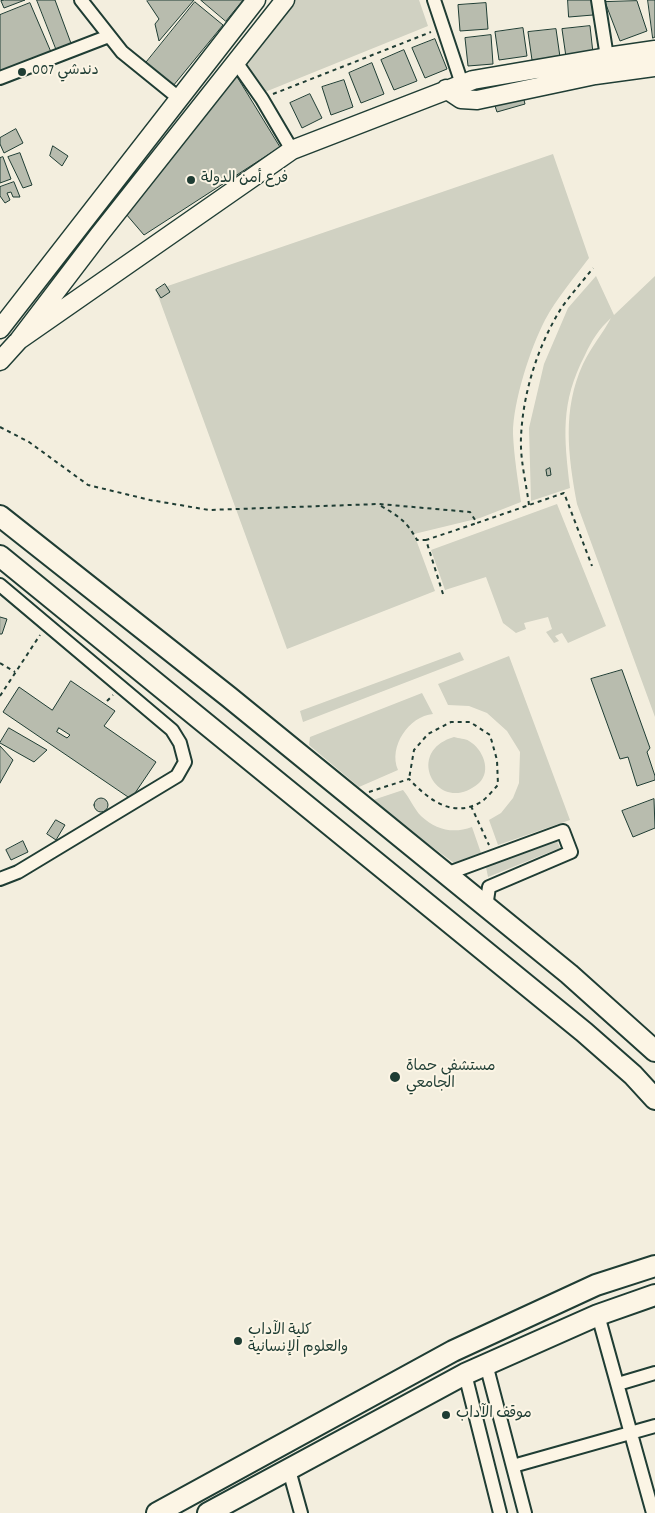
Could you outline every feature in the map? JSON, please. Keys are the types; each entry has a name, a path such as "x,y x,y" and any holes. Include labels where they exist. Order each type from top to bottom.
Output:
{"main road":[{"path":"0,329 256,0"},
{"path":"0,361 19,340 99,235 285,0"},
{"path":"19,340 292,150 473,80 655,50"},
{"path":"454,87 460,99 477,100 595,75 655,68"},
{"path":"0,516 229,697 569,974 655,1051"},
{"path":"0,556 584,1032 633,1075 655,1099"},
{"path":"157,1513 453,1351 596,1285 655,1266"},
{"path":"208,1513 465,1374 598,1314 655,1295"}],"street":[{"path":"81,0 122,52 180,99"},
{"path":"434,0 443,28 454,87"},
{"path":"598,0 607,57"},
{"path":"0,78 109,36"},
{"path":"236,62 262,99 292,150"},
{"path":"0,585 172,730 180,743 185,762 177,776 18,872 0,879"},
{"path":"446,874 563,831 571,852 489,887 486,907"},
{"path":"598,1314 653,1513"},
{"path":"486,1364 525,1513"},
{"path":"618,1384 655,1373"},
{"path":"465,1374 500,1513"},
{"path":"513,1466 655,1426"},
{"path":"289,1470 300,1513"}],"path":[{"path":"262,99 443,28"},
{"path":"529,505 521,437 530,377 546,338 561,309 576,287 593,268"},
{"path":"0,427 29,442 88,485 150,500 208,510 379,504 470,512 477,523"},
{"path":"379,504 397,514 409,526 417,540 426,540 564,493 592,566"},
{"path":"426,540 443,594"},
{"path":"0,696 41,633"},
{"path":"0,663 15,672"},
{"path":"107,701 115,693"},
{"path":"451,722 470,722 490,735 497,760 498,785 481,802 461,810 443,805 425,796 409,779 414,750 428,734 451,722"},
{"path":"353,798 409,779"},
{"path":"471,806 495,856"}],"shaded area":[{"path":"295,0 419,0 428,26 265,92 244,65"},
{"path":"553,154 589,258 560,296 545,320 523,376 516,407 513,434 521,502 480,518 414,534 435,591 287,649 156,290"},
{"path":"596,276 614,315 655,276 655,717 577,504 569,450 570,416 576,381 586,358 611,318 590,344 571,389 566,420 566,452 570,488 531,501 529,428 544,364 568,308"},
{"path":"557,504 606,626 568,643 562,633 555,636 559,641 554,643 546,632 552,629 548,617 524,623 526,629 516,633 503,623 486,577 445,590 431,550"},
{"path":"460,652 464,660 303,722 300,711"},
{"path":"509,656 570,820 498,845 489,820 501,813 513,798 519,783 520,752 507,731 487,713 469,706 448,705 438,684"},
{"path":"422,693 433,714 416,720 403,734 396,752 398,770 359,787 309,745 310,737"},
{"path":"454,737 467,740 478,749 484,760 485,772 479,783 464,792 451,793 440,788 432,779 429,767 430,755 439,745"},
{"path":"403,790 419,813 433,825 451,830 472,827 481,853 454,863 370,801"},
{"path":"556,839 560,848 488,877 486,867"}],"building":[{"path":"25,0 4,8 1,1"},
{"path":"37,0 55,0 72,46 57,51"},
{"path":"148,0 194,0 159,41 155,24 159,19"},
{"path":"201,0 243,0 226,21"},
{"path":"568,0 592,0 593,15 569,17"},
{"path":"648,0 655,0 655,37 653,38"},
{"path":"637,1 647,31 620,41 605,2"},
{"path":"195,2 223,25 173,86 145,64"},
{"path":"30,3 51,52 0,73 0,15"},
{"path":"486,3 488,29 460,31 458,5"},
{"path":"590,26 593,53 566,57 562,29"},
{"path":"523,28 527,56 499,60 495,32"},
{"path":"556,29 560,57 532,60 528,32"},
{"path":"491,35 493,64 468,66 465,38"},
{"path":"435,39 447,69 425,78 412,48"},
{"path":"404,50 417,81 394,90 381,60"},
{"path":"372,63 384,94 361,103 349,73"},
{"name":"فرع أمن الدولة","path":"236,75 280,147 144,235 126,214"},
{"path":"344,80 353,107 331,115 322,87"},
{"path":"310,94 322,118 302,128 290,103"},
{"path":"523,96 525,104 497,112 494,103"},
{"path":"16,129 23,143 4,153 0,144 0,138"},
{"path":"53,146 68,156 62,166 50,156"},
{"path":"20,153 32,185 23,188 8,157"},
{"path":"3,157 11,179 0,183 0,158"},
{"path":"14,182 20,197 13,197 11,192 7,193 10,200 5,203 0,196 0,187"},
{"path":"165,284 170,292 161,298 156,290"},
{"path":"550,468 551,475 547,476 546,470"},
{"path":"0,617 7,619 2,634 0,634"},
{"path":"622,670 650,748 647,752 655,776 655,780 637,786 628,757 620,759 591,679"},
{"path":"71,681 115,711 104,726 156,762 131,799 3,712 19,687 52,710"},
{"path":"9,728 47,750 34,762 0,743"},
{"path":"59,728 70,735 67,738 57,732"},
{"path":"0,746 13,760 0,783"},
{"path":"101,798 106,800 108,805 106,810 101,812 96,810 94,805 96,800"},
{"path":"654,799 655,828 633,837 622,811"},
{"path":"56,820 65,825 56,840 47,834"},
{"path":"23,841 28,852 11,860 6,850"}],"place":[{"name":"دندشي 007","path":"22,72"},
{"name":"فرع أمن الدولة","path":"191,180"},
{"name":"مستشفى حماة الجامعي","path":"395,1077"},
{"name":"كلية الآداب والعلوم الإنسانية","path":"238,1341"},
{"name":"موقف الآداب","path":"446,1415"}]}
